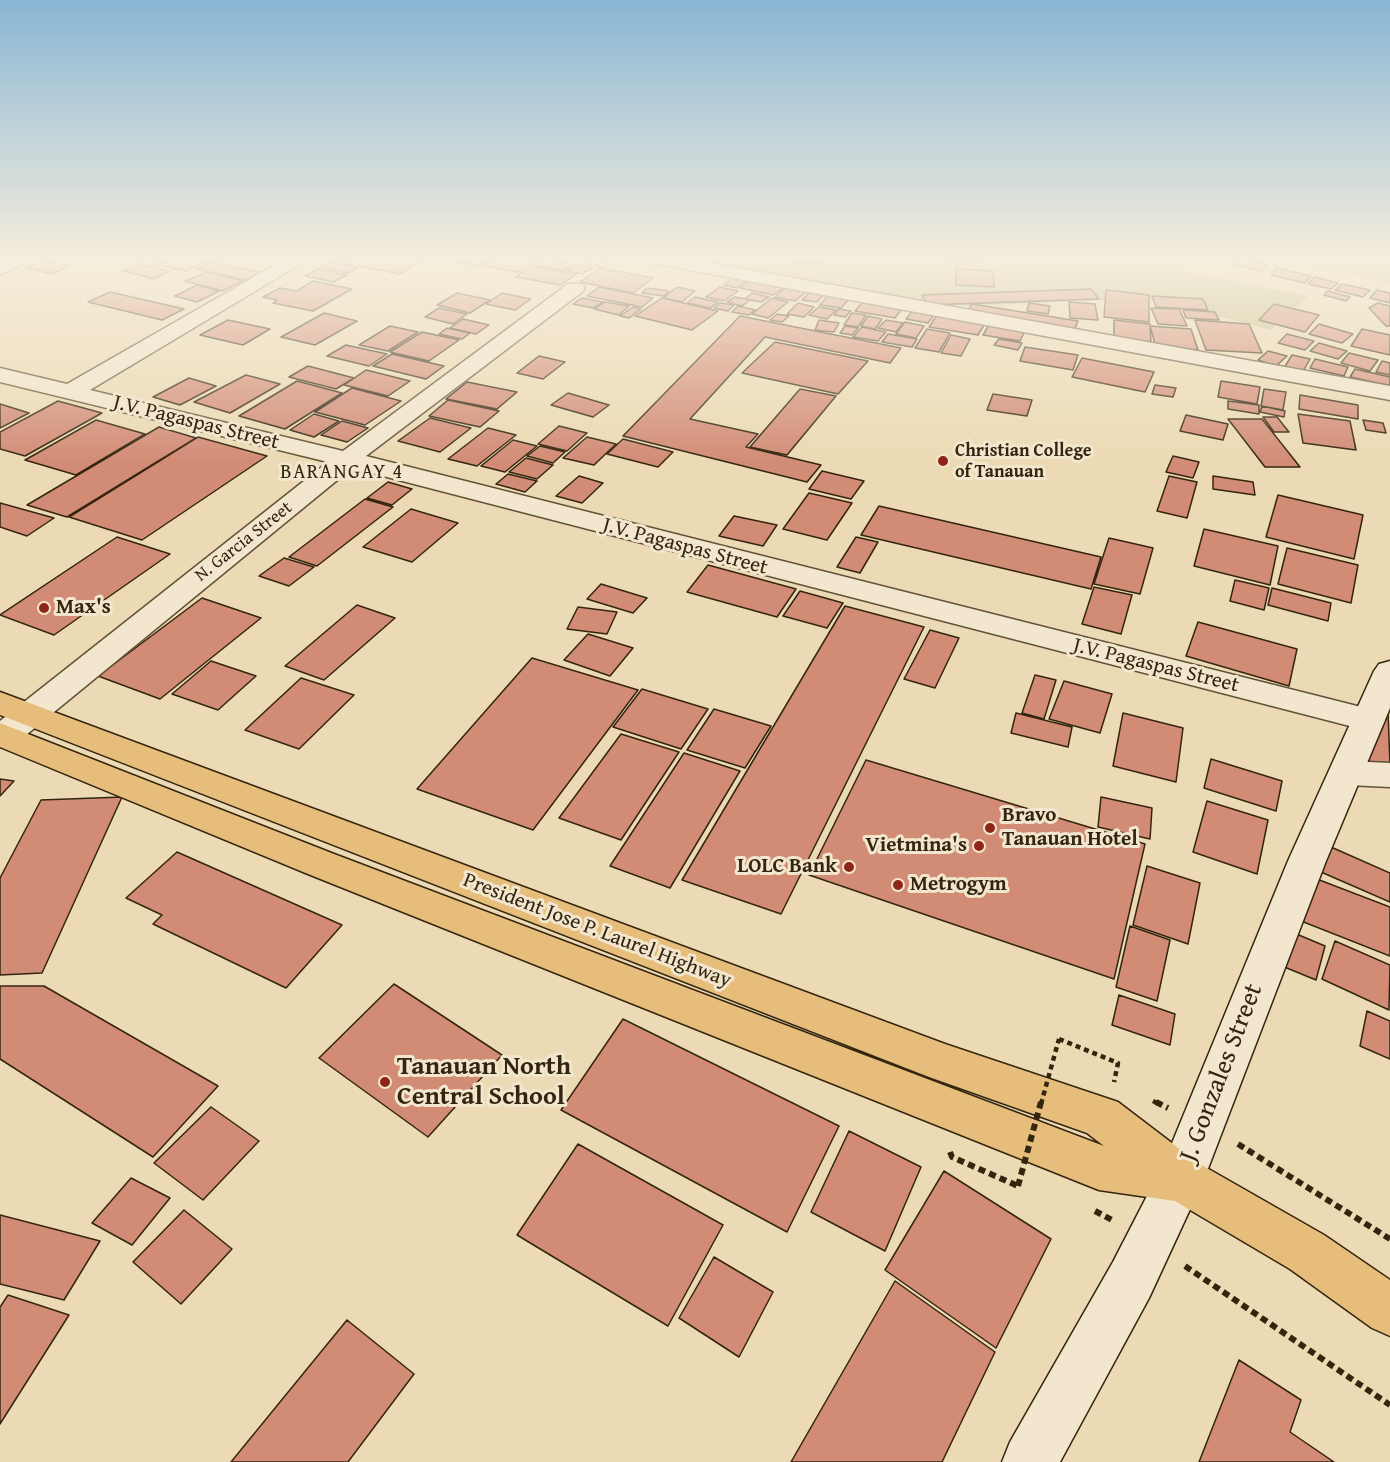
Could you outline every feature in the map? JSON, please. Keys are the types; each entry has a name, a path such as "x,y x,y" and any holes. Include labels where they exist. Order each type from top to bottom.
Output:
{"highway":[{"name":"President Jose P. Laurel Highway","path":"8,722 321,864 1099,1168 1181,1179 1307,1252 1390,1310"}],"street":[{"path":"70,392 185,325"},
{"name":"N. Garcia Street","path":"8,722 347,459 526,325"},
{"path":"1019,325 1390,393"},
{"name":"J.V. Pagaspas Street","path":"0,375 347,459 1369,720"},
{"name":"J. Gonzales Street","path":"1030,1462 1131,1280 1181,1179 1307,861 1348,773 1390,671"},
{"path":"1348,773 1390,775"}],"path":[{"path":"952,1156 1018,1186 1059,1039 1118,1063"},
{"path":"1113,1085 1123,1089"},
{"path":"1143,1097 1202,1122 1390,1239"}],"shaded area":[{"path":"1253,325 1276,325 1271,330"}],"building":[{"path":"218,325 252,325 270,329 243,345 200,335"},
{"path":"302,325 350,325 315,345 281,337"},
{"path":"454,325 489,325 476,334 450,328"},
{"path":"673,325 699,325 692,330"},
{"path":"731,325 786,325 901,348 890,363 765,337 690,419 758,434 746,447 821,465 807,482 623,436"},
{"path":"817,325 838,325 834,332 815,330"},
{"path":"862,325 878,325 875,329"},
{"path":"881,325 901,325 896,332 878,328"},
{"path":"903,325 924,326 916,338 896,334"},
{"path":"930,325 984,325 978,335 929,327"},
{"path":"989,325 1026,329 1020,341 983,335"},
{"path":"1039,325 1076,325 1074,331"},
{"path":"1114,325 1150,325 1151,343 1114,339"},
{"path":"1197,325 1250,325 1262,353 1206,350"},
{"path":"1279,325 1311,325 1305,332"},
{"path":"1318,325 1323,325 1353,334 1342,343 1309,334"},
{"path":"390,326 418,332 388,351 359,345"},
{"path":"845,326 858,328 852,335 840,333"},
{"path":"1150,326 1191,329 1198,350 1156,347"},
{"path":"862,327 886,332 878,341 853,337"},
{"path":"447,328 470,333 462,339 439,334"},
{"path":"927,329 950,333 939,352 915,348"},
{"path":"1362,329 1390,335 1390,355 1351,346"},
{"path":"422,332 459,340 429,361 390,352"},
{"path":"888,334 917,339 912,347 882,342"},
{"path":"1287,334 1314,341 1305,350 1278,343"},
{"path":"951,335 970,339 961,356 941,353"},
{"path":"999,339 1022,343 1018,350 994,345"},
{"path":"775,342 868,361 838,394 742,373"},
{"path":"1319,343 1347,351 1338,359 1310,351"},
{"path":"346,345 387,354 369,366 327,356"},
{"path":"1025,347 1078,355 1073,370 1020,361"},
{"path":"1268,351 1287,356 1276,366 1258,360"},
{"path":"1349,353 1378,360 1370,371 1341,363"},
{"path":"392,354 444,366 426,379 373,366"},
{"path":"1292,355 1310,359 1302,373 1284,368"},
{"path":"539,356 565,362 543,379 517,373"},
{"path":"1082,358 1154,372 1145,392 1072,377"},
{"path":"1315,359 1348,367 1344,376 1310,368"},
{"path":"1382,361 1390,363 1390,375 1376,372"},
{"path":"308,366 354,378 336,389 289,377"},
{"path":"1355,369 1390,377 1390,386 1350,377"},
{"path":"366,370 410,381 388,396 344,385"},
{"path":"246,375 280,384 230,413 194,402"},
{"path":"189,378 216,386 180,405 153,397"},
{"path":"297,381 342,393 285,429 239,416"},
{"path":"1221,381 1260,387 1257,404 1218,397"},
{"path":"467,382 517,392 497,409 446,399"},
{"path":"1155,385 1176,388 1173,397 1152,394"},
{"path":"352,388 401,401 365,425 315,412"},
{"path":"800,389 836,396 787,455 750,447"},
{"path":"1264,389 1286,392 1283,410 1261,406"},
{"path":"568,393 609,405 593,417 551,405"},
{"path":"993,394 1032,400 1027,416 987,410"},
{"path":"1300,395 1358,405 1358,419 1299,409"},
{"path":"448,400 499,411 480,427 429,416"},
{"path":"58,401 102,413 25,456 0,449 0,432"},
{"path":"1228,401 1259,405 1259,414 1228,409"},
{"path":"0,404 29,413 0,428"},
{"path":"1262,406 1285,411 1284,417 1260,412"},
{"path":"314,414 339,421 314,437 290,430"},
{"path":"1298,414 1350,421 1356,450 1303,443"},
{"path":"1186,415 1228,424 1223,440 1180,431"},
{"path":"1263,417 1277,417 1289,432 1274,432"},
{"path":"430,418 471,428 440,452 398,441"},
{"path":"1228,419 1262,419 1300,467 1265,467"},
{"path":"96,420 145,434 76,475 25,460"},
{"path":"1363,420 1383,423 1386,433 1366,430"},
{"path":"342,421 368,428 347,442 321,435"},
{"path":"559,426 587,433 567,451 538,444"},
{"path":"159,427 196,438 67,517 27,505"},
{"path":"488,428 516,435 477,466 448,459"},
{"path":"198,437 267,456 142,540 69,517"},
{"path":"587,437 616,444 594,465 563,458"},
{"path":"623,439 673,452 658,467 607,454"},
{"path":"513,440 537,446 505,472 481,466"},
{"path":"540,446 565,452 553,463 527,456"},
{"path":"1173,456 1199,462 1193,478 1166,472"},
{"path":"526,458 553,465 537,479 509,472"},
{"path":"822,471 864,481 851,499 809,489"},
{"path":"508,474 537,481 525,492 496,484"},
{"path":"579,476 603,483 582,503 556,496"},
{"path":"1169,476 1197,482 1187,518 1157,511"},
{"path":"1213,476 1253,482 1255,495 1213,489"},
{"path":"388,482 412,489 392,505 367,498"},
{"path":"809,493 852,503 827,540 783,529"},
{"path":"1278,495 1363,515 1354,559 1266,537"},
{"path":"365,499 393,507 317,566 289,557"},
{"path":"0,503 54,518 27,536 0,527"},
{"path":"879,506 1101,557 1091,589 861,535"},
{"path":"411,509 458,523 412,562 363,547"},
{"path":"734,516 777,525 763,546 719,536"},
{"path":"1204,529 1278,546 1270,585 1194,566"},
{"path":"117,537 170,554 54,635 0,615"},
{"path":"856,537 878,542 860,573 837,567"},
{"path":"1109,538 1153,548 1140,594 1094,584"},
{"path":"1287,548 1358,565 1351,603 1278,584"},
{"path":"284,558 314,567 289,586 259,576"},
{"path":"708,565 796,589 777,617 687,592"},
{"path":"1235,580 1269,588 1264,610 1230,601"},
{"path":"601,584 647,598 633,613 587,599"},
{"path":"1094,587 1132,595 1121,634 1082,624"},
{"path":"1272,588 1331,603 1328,621 1268,605"},
{"path":"800,591 843,603 827,628 783,616"},
{"path":"202,598 261,618 160,699 98,676"},
{"path":"357,605 395,618 324,680 285,666"},
{"path":"845,606 924,627 781,914 682,880"},
{"path":"578,607 617,612 607,634 567,629"},
{"path":"1198,622 1297,649 1289,686 1186,656"},
{"path":"930,630 959,638 935,688 904,679"},
{"path":"588,634 633,648 610,676 564,660"},
{"path":"532,658 638,690 533,830 417,789"},
{"path":"211,661 256,676 218,710 172,694"},
{"path":"1035,675 1056,680 1044,719 1022,713"},
{"path":"301,678 354,695 299,749 245,730"},
{"path":"1064,681 1112,694 1100,733 1049,719"},
{"path":"642,689 708,709 681,749 613,727"},
{"path":"714,709 771,726 745,768 687,750"},
{"path":"1388,711 1390,765 1367,763"},
{"path":"1016,713 1072,727 1068,747 1011,733"},
{"path":"1123,713 1183,728 1176,782 1113,766"},
{"path":"621,734 679,752 621,840 559,818"},
{"path":"684,753 740,771 670,888 610,866"},
{"path":"1211,759 1282,781 1276,811 1204,788"},
{"path":"866,760 1145,844 1114,979 809,875"},
{"path":"0,779 14,781 0,796"},
{"path":"122,797 42,973 0,975 0,878 41,800"},
{"path":"1101,797 1152,808 1150,839 1098,827"},
{"path":"1207,801 1268,820 1257,874 1193,852"},
{"path":"1331,847 1390,873 1390,902 1321,872"},
{"path":"177,852 342,925 286,988 153,924 162,915 126,898"},
{"path":"1147,866 1200,883 1188,944 1133,925"},
{"path":"1309,876 1390,907 1390,956 1296,919"},
{"path":"1130,926 1170,940 1157,1001 1116,987"},
{"path":"1287,930 1325,946 1316,980 1277,964"},
{"path":"1335,941 1390,965 1389,1010 1322,979"},
{"path":"394,984 502,1055 428,1137 319,1058"},
{"path":"0,986 44,986 218,1086 153,1157 0,1059"},
{"path":"1119,995 1175,1014 1170,1045 1112,1025"},
{"path":"1367,1011 1390,1021 1390,1059 1360,1046"},
{"path":"623,1019 839,1126 787,1232 561,1110"},
{"path":"211,1107 259,1141 203,1200 154,1163"},
{"path":"849,1131 921,1167 885,1251 811,1212"},
{"path":"578,1144 723,1225 668,1326 517,1235"},
{"path":"944,1171 1051,1239 996,1348 885,1270"},
{"path":"131,1178 170,1198 132,1245 92,1223"},
{"path":"184,1210 232,1249 181,1304 133,1262"},
{"path":"0,1215 100,1241 64,1300 0,1284"},
{"path":"714,1257 773,1292 739,1357 679,1318"},
{"path":"895,1281 995,1352 942,1462 791,1462"},
{"path":"8,1295 69,1315 0,1424 0,1307"},
{"path":"347,1320 414,1374 348,1462 231,1462"},
{"path":"1239,1360 1301,1400 1290,1432 1334,1462 1199,1462"}],"place":[{"name":"Christian College of Tanauan","path":"943,461"},
{"name":"Max's","path":"44,608"},
{"name":"Bravo Tanauan Hotel","path":"990,828"},
{"name":"Vietmina's","path":"979,846"},
{"name":"LOLC Bank","path":"849,867"},
{"name":"Metrogym","path":"898,885"},
{"name":"Tanauan North Central School","path":"385,1082"}],"district":[{"name":"BARANGAY 4","path":"342,473"}]}
